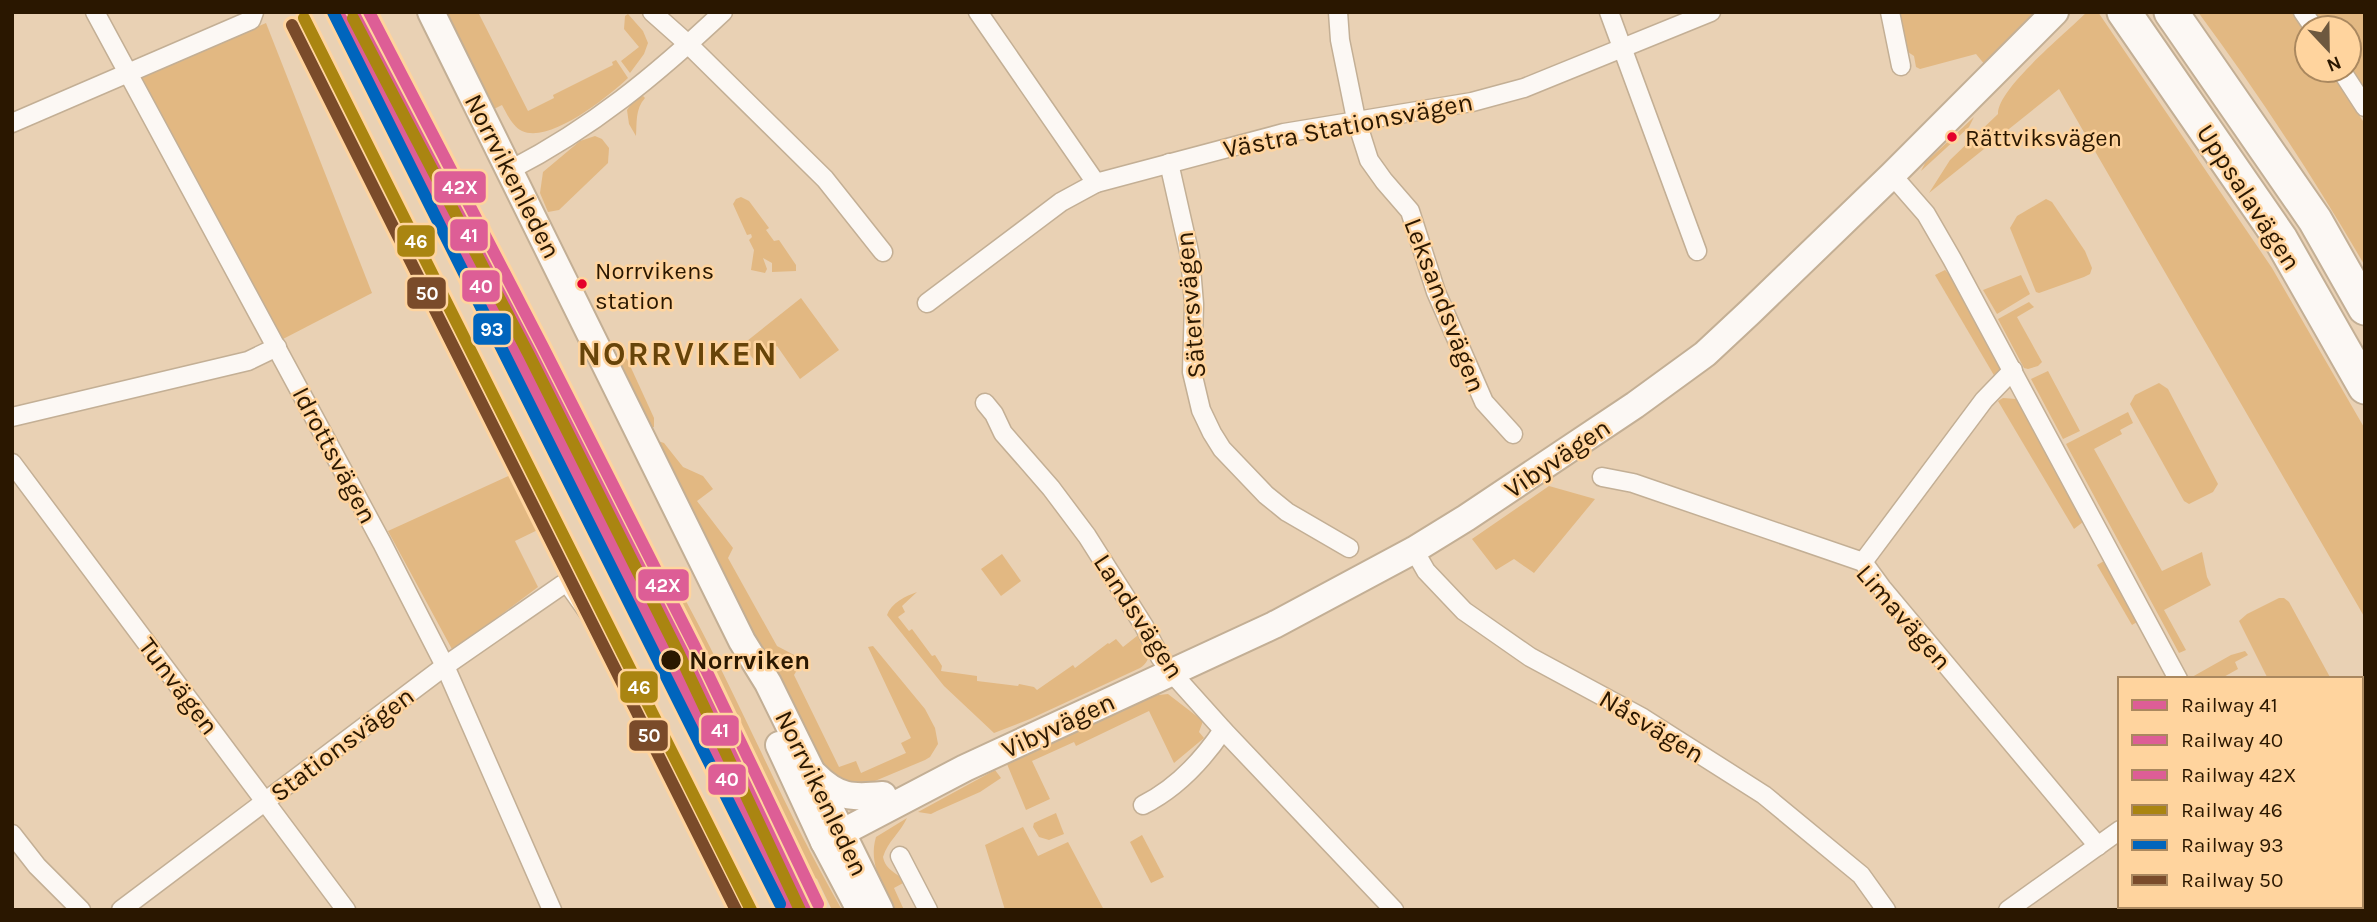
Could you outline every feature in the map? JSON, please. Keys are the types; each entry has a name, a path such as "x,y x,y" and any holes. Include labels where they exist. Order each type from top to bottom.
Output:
{"highway":[{"name":"Uppsalavägen","path":"2124,12 2280,238 2365,387"},
{"name":"Uppsalavägen","path":"2171,12 2315,220 2365,308"}],"street":[{"name":"Idrottsvägen","path":"95,12 445,666 552,910"},
{"name":"Norrvikenleden","path":"431,12 742,641 768,683 812,772 829,831"},
{"path":"652,12 825,179 883,252"},
{"path":"510,170 549,150 603,115 663,67 723,12"},
{"path":"978,12 1096,183"},
{"name":"Leksandsvägen","path":"1338,12 1340,40 1356,119 1369,159 1410,211 1436,292 1484,402 1513,435"},
{"path":"1609,12 1697,251"},
{"name":"Västra Stationsvägen","path":"927,303 1060,202 1096,183 1284,133 1472,102 1524,88 1711,12"},
{"path":"1890,12 1901,66"},
{"name":"Vibyvägen","path":"829,831 1274,625 1414,550 1466,518 1635,405 1705,354 1892,175 2054,12"},
{"path":"12,123 128,74 252,16"},
{"path":"2350,84 2365,107"},
{"name":"Sätersvägen","path":"1169,163 1190,256 1194,304 1192,372 1206,421 1222,449 1266,495 1287,512 1349,548"},
{"path":"1892,175 1926,214 2014,370 2177,677"},
{"path":"12,417 248,361 276,346"},
{"path":"1863,562 1984,400 2014,370"},
{"name":"Landsvägen","path":"985,403 1003,433 1051,488 1087,536 1172,673 1394,910"},
{"name":"Tunvägen","path":"12,463 346,910"},
{"name":"Limavägen","path":"1602,477 1633,482 1863,562 2098,846"},
{"name":"Nåsvägen","path":"1414,550 1426,570 1464,611 1530,657 1643,718 1764,795 1861,875 1886,910"},
{"name":"Stationsvägen","path":"121,910 445,666 562,585 568,584 605,636 744,910"},
{"name":"Norrvikenleden","path":"742,641 753,689 870,904"},
{"path":"1143,805 1166,793 1207,753 1223,730"},
{"path":"812,772 824,785 846,796 881,805 866,830 862,844 870,904"},
{"path":"2008,910 2118,831"},
{"path":"12,834 37,866 80,910"},
{"path":"900,856 928,910"}],"shaded area":[{"path":"445,12 478,12 528,111 554,98 553,95 613,65 612,62 616,60 628,78 607,96 563,125 548,131 522,131 513,123 502,105 494,109"},
{"path":"1895,12 2040,12 1986,66 1976,54 1920,69 1916,67 1914,56 1905,50"},
{"path":"2087,12 2098,12 2272,268 2365,429 2365,618 2059,89 1929,193 1950,160 1998,114 2001,103 2020,76"},
{"path":"2198,12 2292,12 2293,84 2338,84 2365,124 2365,266 2285,136"},
{"path":"2314,12 2365,12 2365,91 2360,84 2363,84 2363,14"},
{"path":"628,14 643,31 648,43 644,54 630,73 621,61 639,47 624,29 625,16"},
{"path":"266,23 372,293 283,339 142,78"},
{"path":"643,96 645,98 638,111 636,136 629,124 627,110 633,101"},
{"path":"1974,117 1969,127 1921,171 1925,163"},
{"path":"595,136 602,139 609,148 608,163 559,210 548,212 540,193 543,172 580,141"},
{"path":"741,197 749,201 769,228 766,230 774,241 779,240 796,265 796,271 772,272 772,263 763,258 767,269 765,273 751,270 754,250 749,240 752,237 751,234 747,235 733,204"},
{"path":"2046,199 2052,202 2085,251 2092,268 2090,274 2084,277 2039,293 2036,292 2010,228 2017,216"},
{"path":"1945,270 1951,276 1999,365 2000,372 1995,377 1935,275"},
{"path":"2021,275 2030,294 1997,314 1983,290"},
{"path":"801,298 839,350 800,379 777,346 755,361 742,345"},
{"path":"2029,302 2034,307 2017,317 2042,362 2028,369 2024,368 1998,319"},
{"path":"618,351 627,359 654,418 654,427 650,428 623,372"},
{"path":"2048,371 2080,431 2063,439 2031,379"},
{"path":"2159,383 2168,389 2218,484 2213,492 2189,504 2184,501 2130,404 2135,395"},
{"path":"2003,398 2016,399 2041,440 2083,522 2074,529 1998,401"},
{"path":"2128,412 2133,423 2120,430 2122,434 2094,449 2162,571 2202,552 2211,585 2164,610 2186,650 2179,653 2066,444"},
{"path":"655,442 664,443 683,467 703,476 713,489 697,501 733,548 728,558 777,646 802,662 794,675 839,767 856,761 861,773 906,753 901,743 911,738 868,647 873,646 925,709 935,728 938,744 930,757 863,786 846,786 828,775 778,672 750,630 708,542 690,515"},
{"path":"526,468 554,522 515,541 538,587 453,651 388,531"},
{"path":"1549,486 1595,499 1534,573 1514,559 1496,570 1472,539"},
{"path":"1002,554 1021,581 1001,596 981,569"},
{"path":"2104,561 2137,618 2137,622 2132,625 2097,565"},
{"path":"676,583 842,910 832,910 817,879 813,877 673,585"},
{"path":"917,592 902,606 905,612 898,617 909,631 912,629 932,656 935,655 942,666 941,671 977,676 977,681 1019,684 1037,690 1073,665 1075,668 1108,643 1116,639 1123,647 1142,632 1149,656 1140,668 994,733 944,686 887,615 895,604"},
{"path":"2284,598 2289,602 2330,677 2267,677 2239,621 2247,614"},
{"path":"2245,651 2248,655 2235,662 2238,669 2224,677 2192,677 2231,655"},
{"path":"1168,694 1203,721 1199,732 1204,738 1174,763 1149,711 1076,746 1074,742 1032,761 1050,799 1026,810 1007,764 1150,696"},
{"path":"995,770 1001,778 980,792 931,814 918,812"},
{"path":"1056,813 1064,834 1049,840 1039,837 1033,827 1034,823"},
{"path":"907,818 883,857 889,868 905,882 894,888 904,910 894,910 875,865 874,847 876,837"},
{"path":"1023,827 1038,856 1068,842 1104,910 1005,910 985,845"},
{"path":"1142,835 1164,877 1151,883 1130,842"}],"rail line":[{"name":"93","path":"333,12 780,904"},
{"name":"41","path":"353,12 531,353 683,653 805,910"},
{"name":"42X","path":"369,12 695,647 818,904"},
{"name":"46","path":"304,18 751,910"},
{"name":"40","path":"341,18 519,359 670,659 789,910"},
{"name":"46","path":"353,18 529,355 680,656 800,910"},
{"name":"50","path":"292,25 736,910"}],"place":[{"name":"Rättviksvägen","path":"1952,137"},
{"name":"Norrvikens station","path":"582,284"},
{"name":"Norrviken","path":"671,660"}],"district":[{"name":"NORRVIKEN","path":"678,353"}]}
